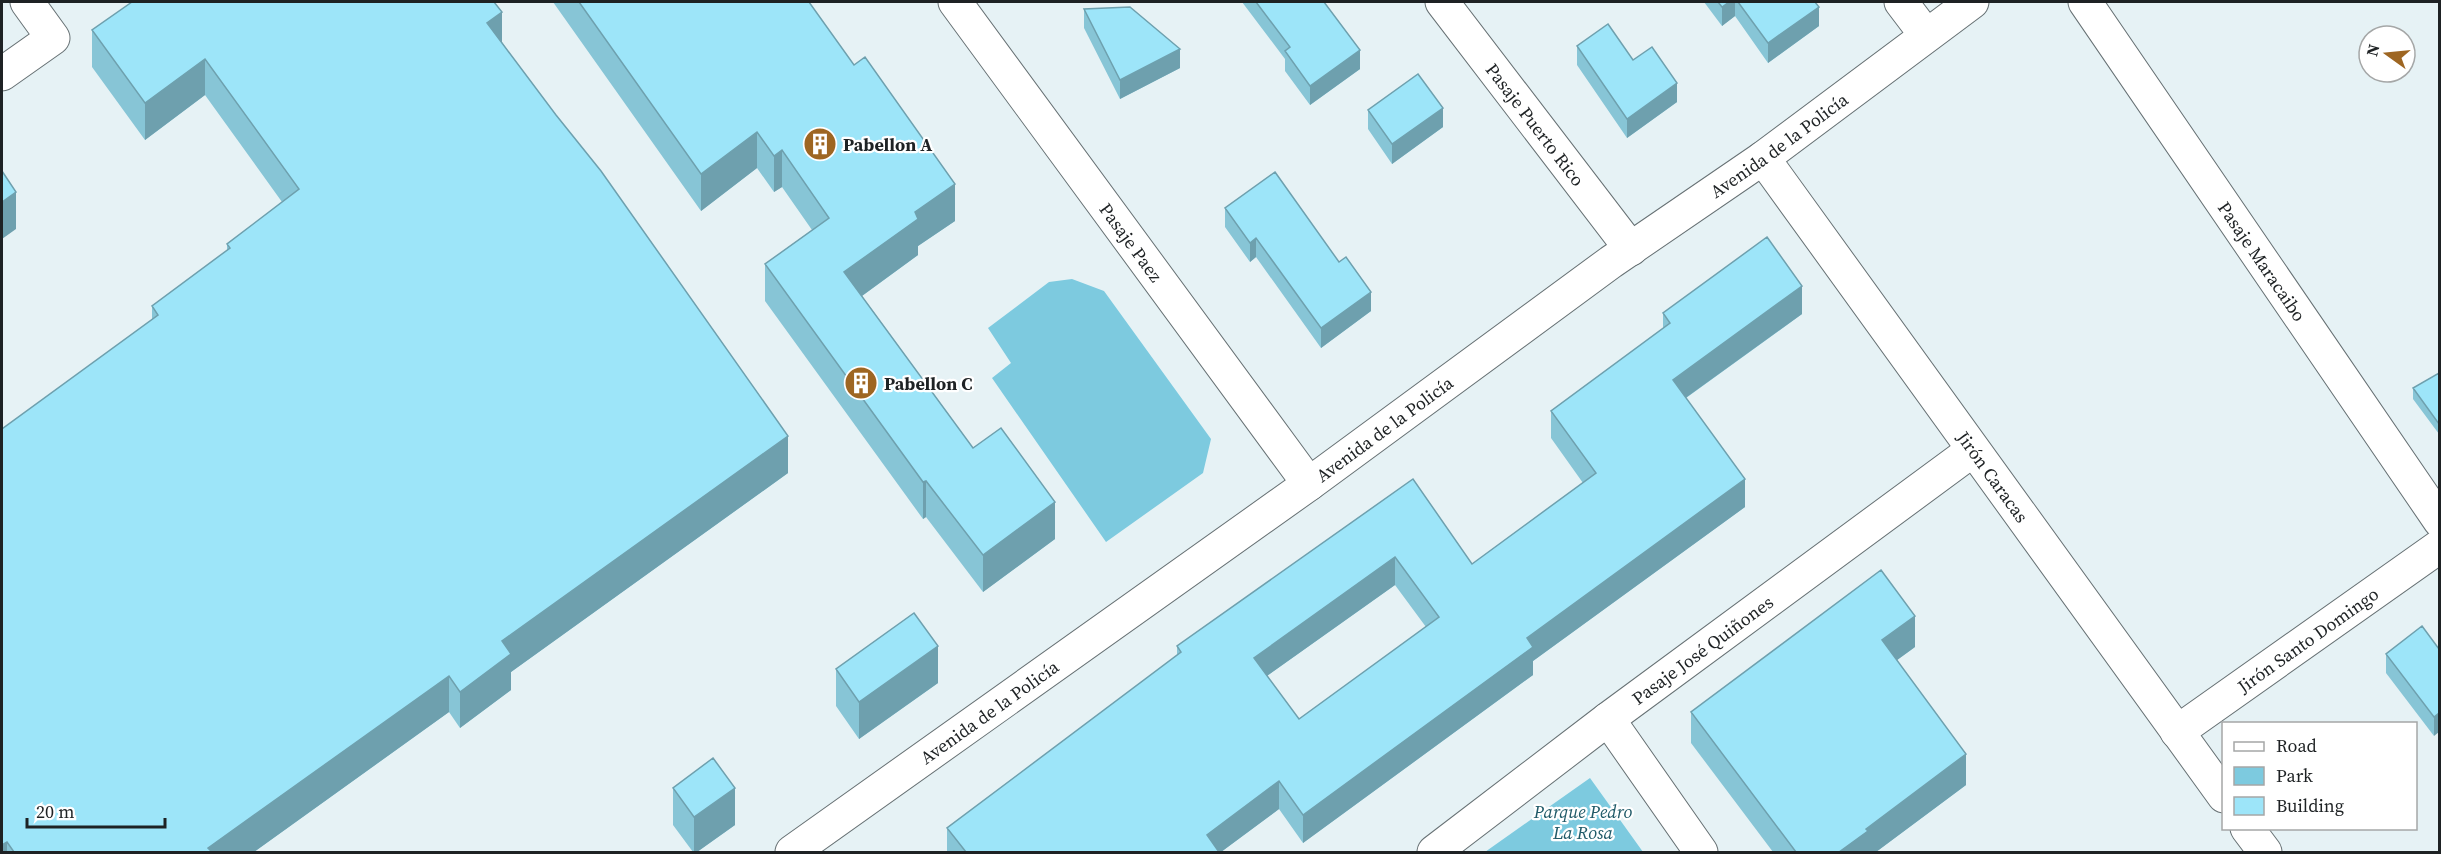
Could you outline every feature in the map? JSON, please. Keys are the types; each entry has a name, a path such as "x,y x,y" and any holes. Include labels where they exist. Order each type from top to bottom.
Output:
{"street":[{"path":"2,74 53,38 27,2"},
{"name":"Pasaje Paez","path":"955,2 1309,484"},
{"name":"Pasaje Puerto Rico","path":"1442,2 1631,249"},
{"path":"1901,2 1926,35"},
{"name":"Avenida de la Policía","path":"792,852 1309,484 1631,249 1763,158 1972,2"},
{"name":"Pasaje Maracaibo","path":"2085,2 2439,521"},
{"name":"Jirón Caracas","path":"1763,158 2222,795"},
{"name":"Pasaje José Quiñones","path":"1434,852 1608,719 1973,450"},
{"name":"Jirón Santo Domingo","path":"2178,732 2439,546"},
{"path":"1608,719 1701,852"},
{"path":"2248,830 2265,852"}],"green space":[{"path":"1072,279 1104,291 1211,439 1203,473 1106,542 992,378 1011,363 988,328 1049,282"},
{"name":"Parque Pedro La Rosa","path":"1590,778 1643,852 1485,852"}],"building":[{"path":"132,2 494,2 502,12 487,23 601,171 788,436 502,641 511,654 460,692 449,676 208,848 212,852 14,852 7,842 2,845 2,429 158,315 152,306 230,248 227,244 299,189 205,59 145,103 92,30"},
{"path":"579,2 809,2 854,65 865,57 955,184 915,212 918,219 844,272 973,448 1001,428 1055,502 983,555 926,481 923,482 765,264 829,218 782,150 774,156 757,132 701,174"},
{"path":"1256,2 1324,2 1360,50 1310,86 1285,51 1290,47"},
{"path":"1718,2 1729,2 1722,7"},
{"path":"1738,2 1815,2 1819,7 1768,43"},
{"path":"1130,7 1180,49 1120,80 1084,9"},
{"path":"1608,24 1633,60 1652,47 1677,83 1627,119 1577,46"},
{"path":"1418,74 1443,108 1392,144 1368,110"},
{"path":"2,171 16,192 2,202"},
{"path":"1275,172 1339,262 1346,257 1371,292 1321,328 1256,238 1250,243 1225,208"},
{"path":"1767,237 1802,286 1673,380 1745,479 1527,638 1533,647 1303,815 1279,781 1207,835 1219,852 966,852 947,828 1181,652 1177,646 1413,479 1472,564 1596,473 1551,411 1670,323 1663,313","holes":["1395,557 1439,617 1299,719 1254,658"]},
{"path":"2439,373 2439,424 2413,388"},
{"path":"1881,570 1915,616 1882,640 1966,754 1839,852 1796,852 1691,712"},
{"path":"914,613 938,646 859,702 836,669"},
{"path":"2422,626 2439,649 2439,713 2434,717 2386,654"},
{"path":"713,758 735,788 694,817 673,788"}],"place":[{"name":"Pabellon A","path":"820,144"},
{"name":"Pabellon C","path":"861,383"}]}
